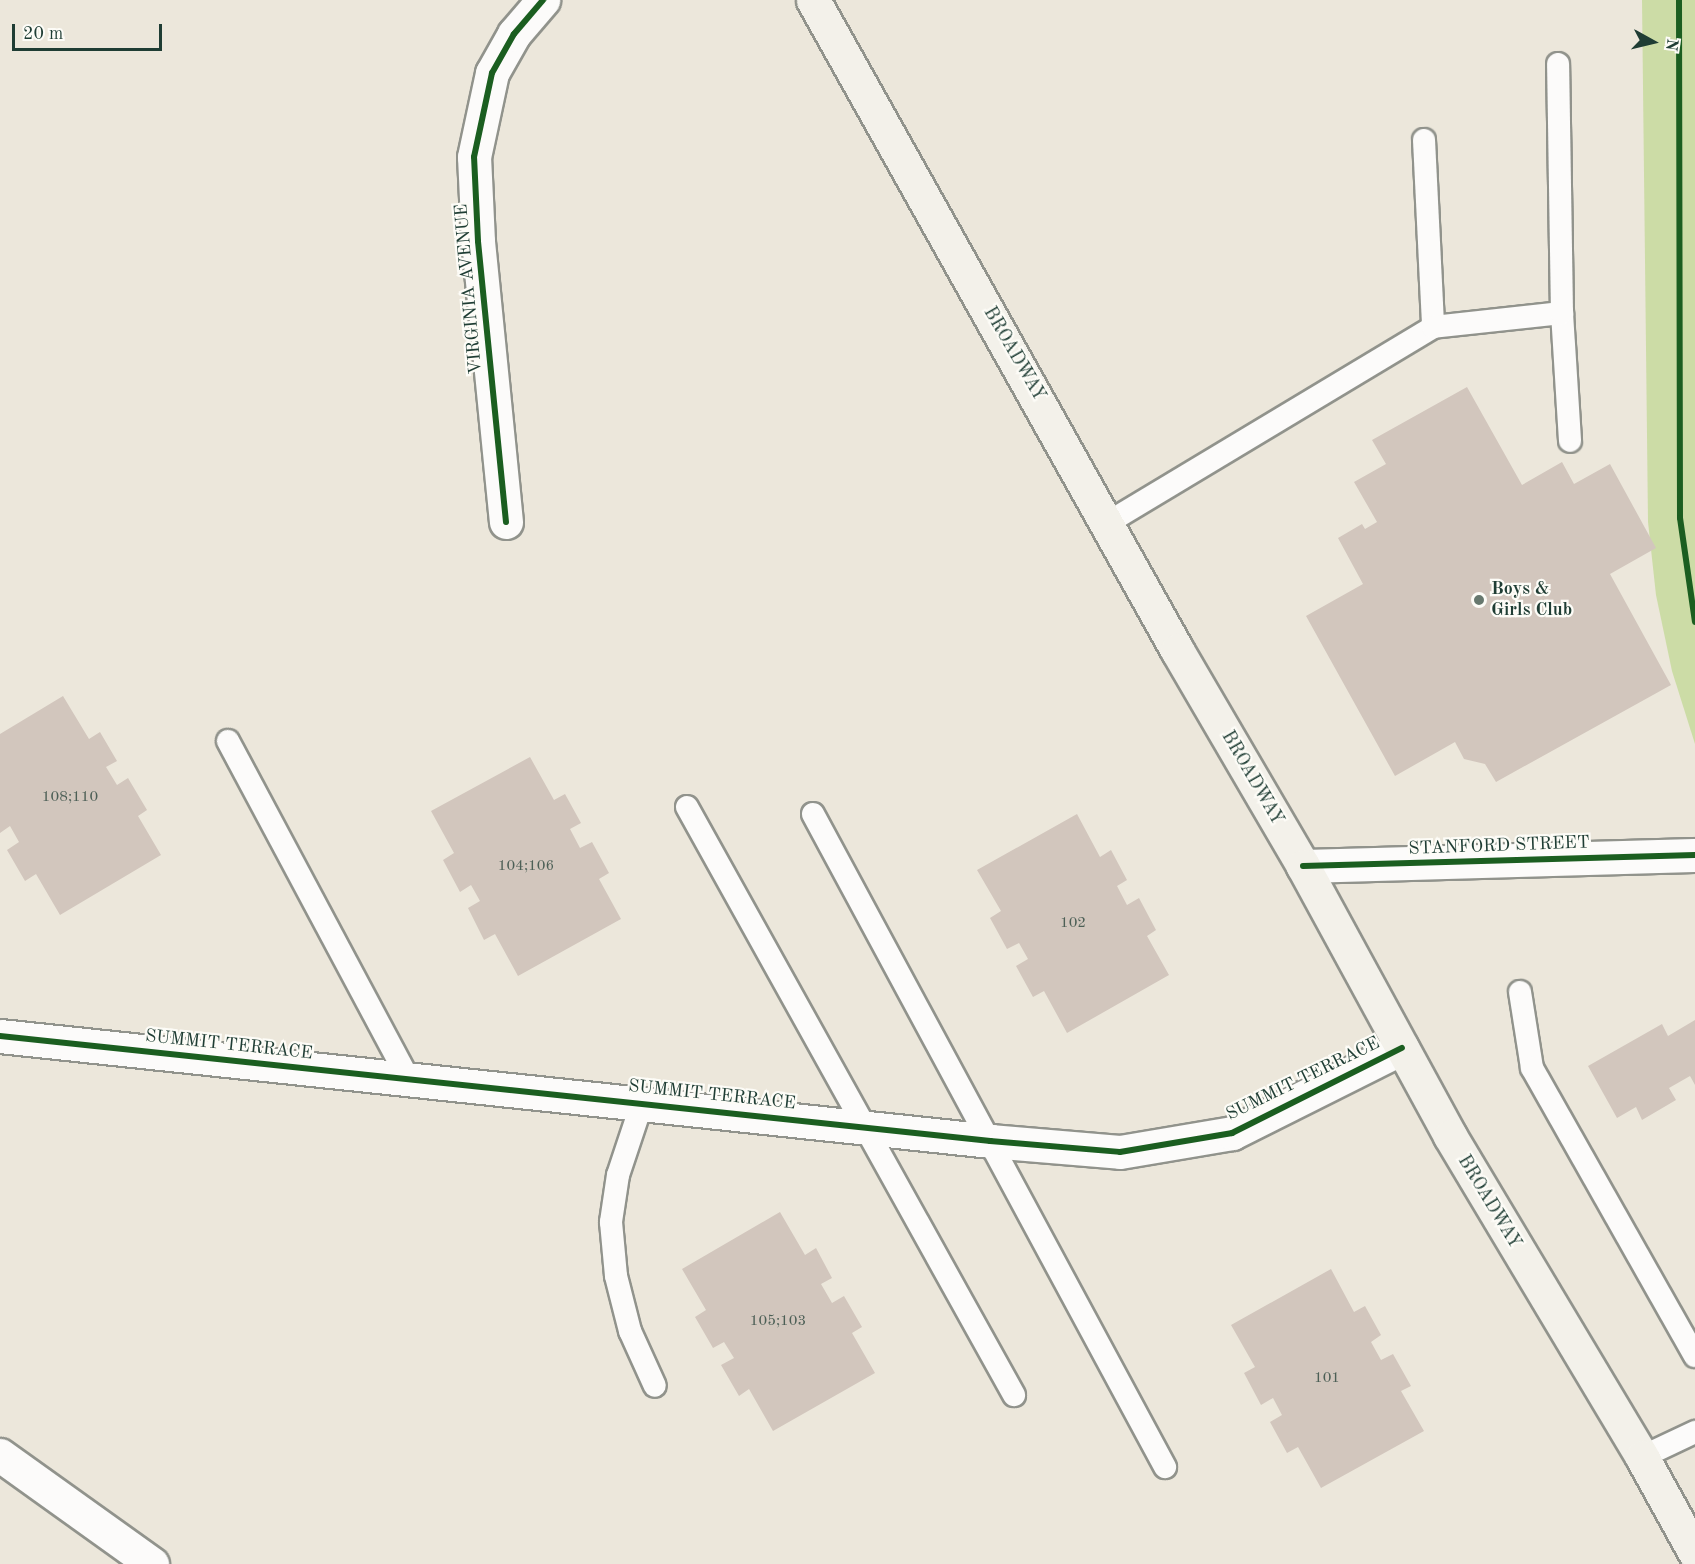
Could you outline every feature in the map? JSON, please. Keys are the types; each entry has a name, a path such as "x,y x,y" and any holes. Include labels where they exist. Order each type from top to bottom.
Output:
{"main road":[{"name":"BROADWAY","path":"813,0 1109,522 1177,650 1303,867 1450,1136 1642,1457 1695,1554"}],"street":[{"name":"VIRGINIA AVENUE","path":"506,522 478,242 474,157 492,74 514,34 543,0"},
{"name":"STANFORD STREET","path":"1303,867 1695,855"},
{"name":"SUMMIT TERRACE","path":"0,1036 866,1126 990,1141 1120,1152 1232,1133 1402,1048"},
{"path":"0,1455 152,1564"}],"lane":[{"path":"1558,64 1562,313 1570,441"},
{"path":"1424,140 1433,327"},
{"path":"1109,522 1433,327 1562,313"},
{"path":"228,741 408,1078"},
{"path":"687,807 1014,1395"},
{"path":"813,814 1165,1467"},
{"path":"1520,992 1532,1068 1695,1356"},
{"path":"642,1103 618,1175 611,1222 616,1276 630,1331 655,1386"},
{"path":"1642,1457 1695,1431"}],"green space":[{"path":"1642,0 1695,0 1695,744 1672,671 1656,595 1648,522"}],"building":[{"name":"Boys & Girls Club","path":"1467,387 1522,485 1562,462 1574,484 1610,464 1656,548 1610,574 1671,685 1496,782 1485,764 1464,759 1455,742 1395,776 1306,616 1363,584 1338,538 1362,524 1365,529 1377,522 1354,482 1386,464 1372,440"},
{"path":"63,696 89,739 100,732 117,761 106,767 117,785 128,778 147,810 138,816 161,855 60,915 36,874 25,881 7,850 19,842 10,826 0,833 0,734"},
{"path":"530,757 554,800 565,794 581,823 570,829 580,848 592,842 609,873 599,879 621,919 518,976 495,934 484,940 468,908 480,901 471,885 460,892 443,860 454,853 431,811"},
{"path":"1077,814 1100,857 1111,850 1127,880 1117,886 1127,905 1139,898 1156,930 1147,936 1169,975 1067,1033 1044,991 1033,997 1016,966 1028,959 1019,943 1007,949 990,918 1001,911 977,870"},
{"path":"1695,1020 1695,1085 1690,1076 1669,1088 1676,1100 1642,1120 1636,1107 1617,1118 1588,1066 1662,1024 1668,1036"},
{"path":"780,1212 805,1255 816,1248 832,1278 821,1284 832,1303 844,1296 862,1327 852,1333 875,1373 773,1431 749,1389 739,1396 721,1365 734,1358 724,1342 713,1348 695,1317 706,1310 682,1269"},
{"path":"1331,1269 1354,1312 1365,1306 1381,1335 1371,1342 1381,1360 1393,1354 1411,1386 1401,1391 1424,1431 1321,1488 1298,1447 1287,1453 1270,1422 1282,1415 1273,1398 1261,1405 1244,1373 1255,1367 1231,1325"}],"cycle path":[{"path":"506,522 478,241 474,157 492,73 514,34 543,0"},
{"path":"1679,0 1680,518 1695,622"},
{"path":"1303,866 1695,855"},
{"path":"0,1036 990,1141 1120,1152 1232,1133 1402,1048"}],"place":[{"name":"Boys & Girls Club","path":"1479,600"}]}
